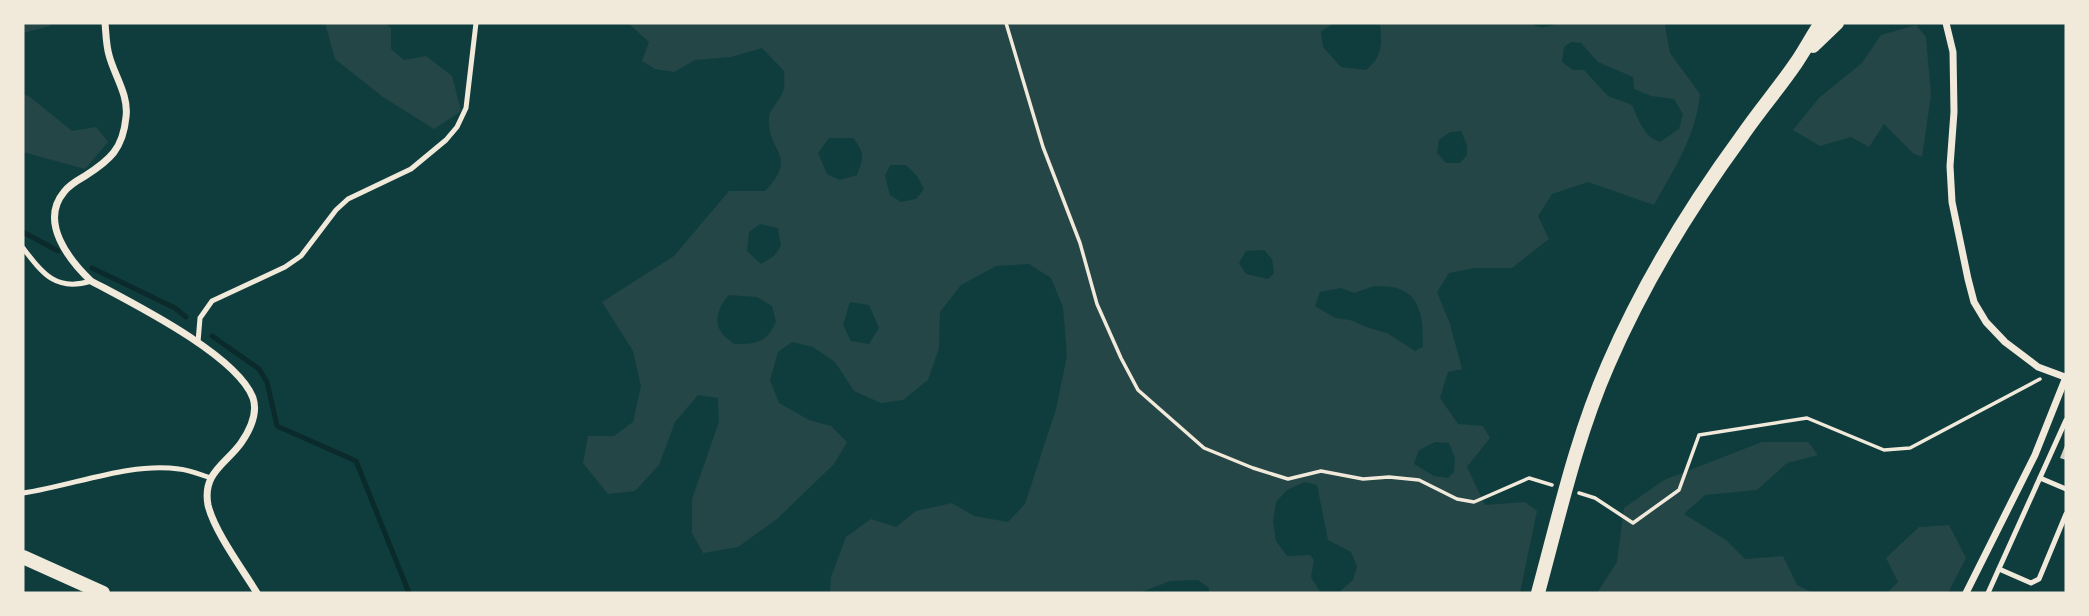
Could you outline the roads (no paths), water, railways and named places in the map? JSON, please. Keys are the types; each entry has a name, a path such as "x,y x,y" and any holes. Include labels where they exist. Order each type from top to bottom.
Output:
{"main road":[{"path":"1538,593 1576,450 1608,364 1629,320 1660,262 1702,195 1795,65 1821,23"},
{"path":"1795,65 1837,23"},
{"path":"23,557 103,593"}],"street":[{"path":"105,23 108,54 125,99 127,116 116,151 107,162 63,192 57,204 57,232 65,251 91,281 198,342 239,377 254,401 254,418 248,433 211,478 208,504 213,520 257,593"},
{"path":"1946,23 1953,52 1954,112 1950,166 1952,202 1974,302 1986,322 2005,342 2038,367 2066,377 2035,455 1966,593"}],"lane":[{"path":"198,342 200,318 212,301 285,267 301,256 336,210 348,199 411,169 457,127 466,108 476,23"},
{"path":"23,248 40,271 52,279 64,284 78,285 91,281"},
{"path":"1987,593 2066,420"},
{"path":"23,493 122,472 162,468 181,469 211,478"},
{"path":"2040,478 2066,489"},
{"path":"1999,569 2031,583 2039,579 2066,514"}],"waterway":[{"path":"23,232 58,251"},
{"path":"92,268 175,308 186,317"},
{"path":"212,336 259,369 267,382 277,426 356,461 409,593"}]}
